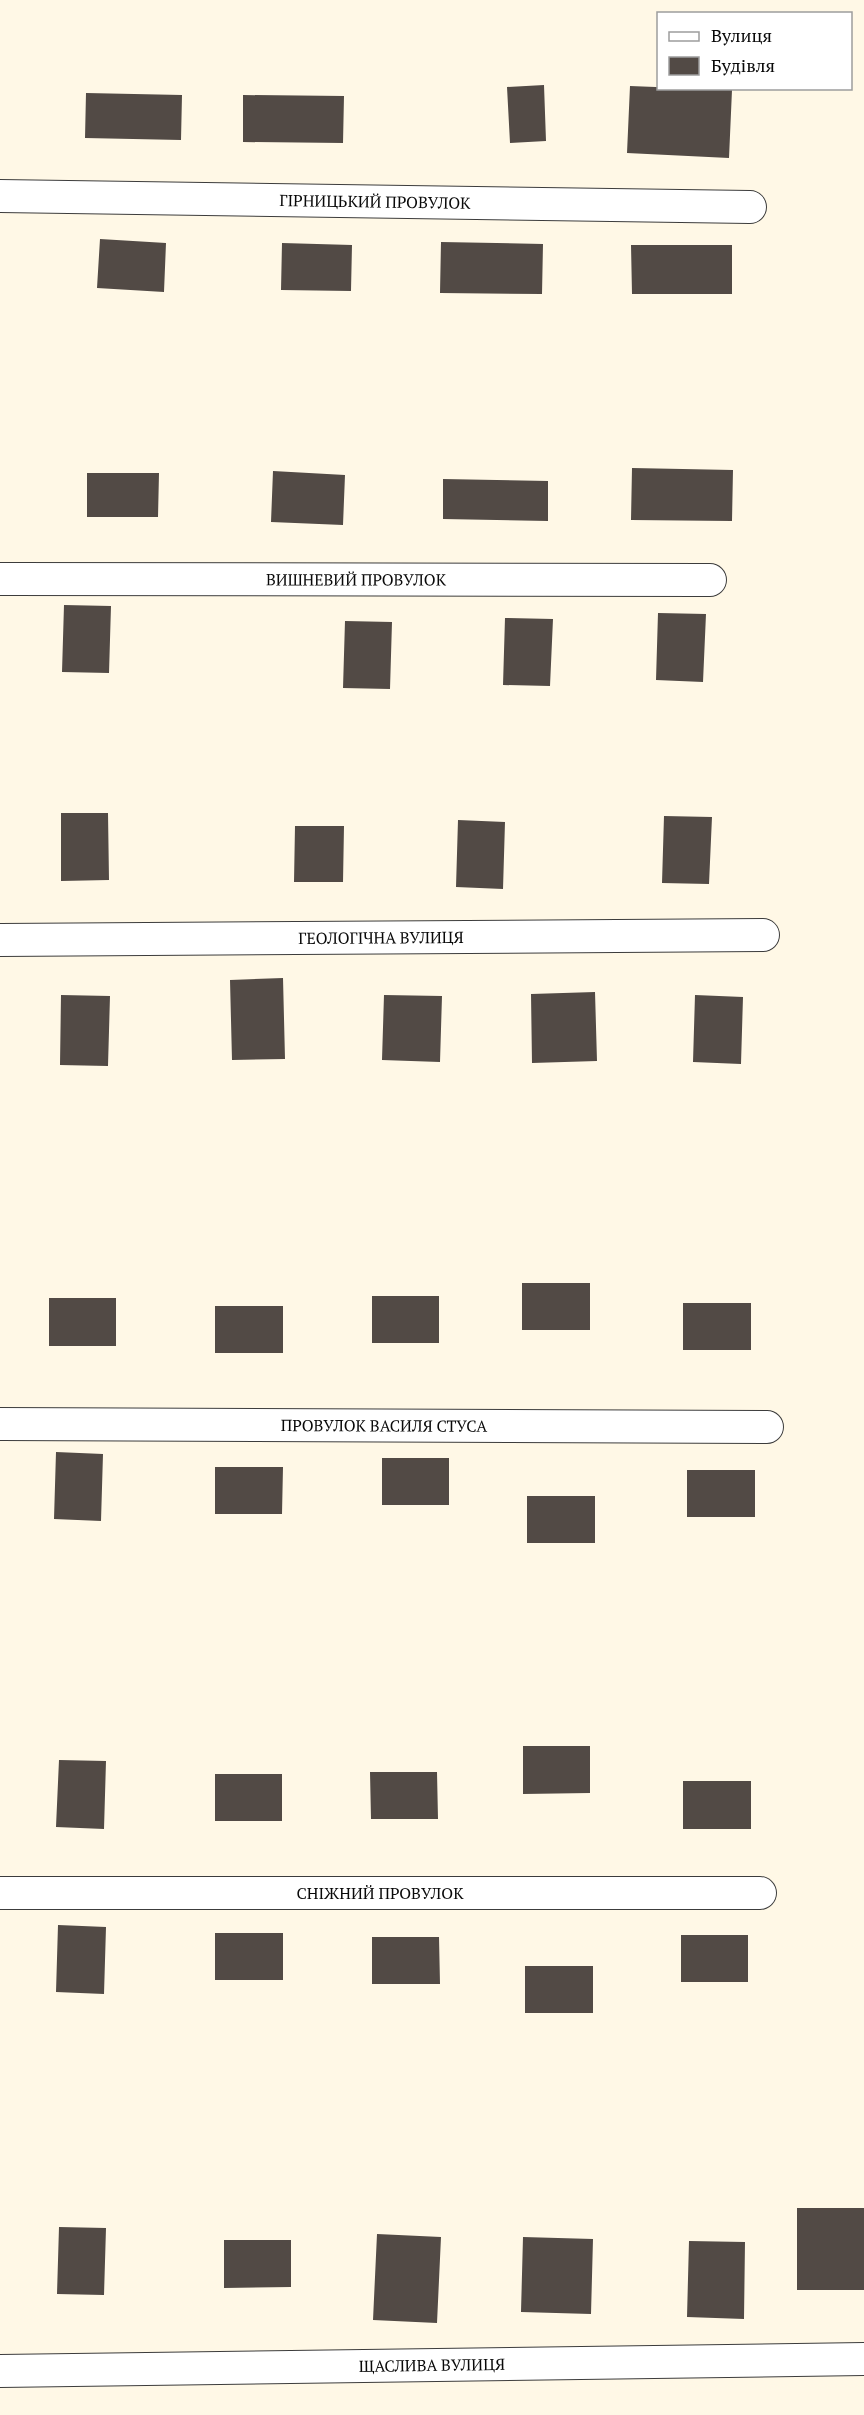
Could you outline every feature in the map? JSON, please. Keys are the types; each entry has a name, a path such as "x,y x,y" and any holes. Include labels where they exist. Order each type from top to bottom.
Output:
{"street":[{"name":"ГІРНИЦЬКИЙ ПРОВУЛОК","path":"0,196 750,207"},
{"name":"ВИШНЕВИЙ ПРОВУЛОК","path":"0,579 710,580"},
{"name":"ГЕОЛОГІЧНА ВУЛИЦЯ","path":"0,940 763,935"},
{"name":"ПРОВУЛОК ВАСИЛЯ СТУСА","path":"0,1424 767,1427"},
{"name":"СНІЖНИЙ ПРОВУЛОК","path":"0,1893 760,1893"},
{"name":"ЩАСЛИВА ВУЛИЦЯ","path":"0,2371 864,2359"}],"building":[{"path":"544,85 546,141 510,143 507,87"},
{"path":"630,86 657,87 657,90 732,90 729,158 627,153"},
{"path":"86,93 182,95 181,140 85,138"},
{"path":"243,95 344,96 343,143 243,142"},
{"path":"100,239 166,243 164,292 97,288"},
{"path":"441,242 543,244 542,294 440,293"},
{"path":"282,243 352,245 351,291 281,290"},
{"path":"631,245 732,245 732,294 632,294"},
{"path":"632,468 733,470 732,521 631,520"},
{"path":"273,471 345,475 343,525 271,522"},
{"path":"87,473 159,473 158,517 87,517"},
{"path":"443,479 548,481 548,521 443,519"},
{"path":"64,605 111,606 109,673 62,672"},
{"path":"658,613 706,614 703,682 656,680"},
{"path":"505,618 553,619 550,686 503,685"},
{"path":"345,621 392,622 390,689 343,688"},
{"path":"61,813 108,813 109,880 61,881"},
{"path":"664,816 712,817 709,884 662,883"},
{"path":"458,820 505,822 503,889 456,887"},
{"path":"295,826 344,826 343,882 294,882"},
{"path":"283,978 285,1059 232,1060 230,980"},
{"path":"595,992 597,1061 532,1063 531,994"},
{"path":"61,995 110,996 108,1066 60,1065"},
{"path":"384,995 442,996 440,1062 382,1060"},
{"path":"695,995 743,997 741,1064 693,1062"},
{"path":"522,1283 590,1283 590,1330 522,1330"},
{"path":"372,1296 439,1296 439,1343 372,1343"},
{"path":"49,1298 116,1298 116,1346 49,1346"},
{"path":"683,1303 751,1303 751,1350 683,1350"},
{"path":"215,1306 283,1306 283,1353 215,1353"},
{"path":"56,1452 103,1454 101,1521 54,1519"},
{"path":"382,1458 449,1458 449,1505 382,1505"},
{"path":"215,1467 283,1467 282,1514 215,1514"},
{"path":"687,1470 755,1470 755,1517 687,1517"},
{"path":"527,1496 595,1496 595,1543 527,1543"},
{"path":"523,1746 590,1746 590,1793 523,1794"},
{"path":"59,1760 106,1761 104,1829 56,1827"},
{"path":"370,1772 437,1772 438,1819 371,1819"},
{"path":"215,1774 282,1774 282,1821 215,1821"},
{"path":"683,1781 751,1781 751,1829 683,1829"},
{"path":"58,1925 106,1927 104,1994 56,1992"},
{"path":"215,1933 283,1933 283,1980 215,1980"},
{"path":"681,1935 748,1935 748,1982 681,1982"},
{"path":"372,1937 439,1937 440,1984 372,1984"},
{"path":"525,1966 593,1966 593,2013 525,2013"},
{"path":"797,2208 864,2208 864,2290 797,2290"},
{"path":"59,2227 106,2228 104,2295 57,2294"},
{"path":"377,2234 441,2237 437,2323 373,2320"},
{"path":"523,2237 593,2239 591,2314 521,2312"},
{"path":"224,2240 291,2240 291,2287 224,2288"},
{"path":"689,2241 745,2242 744,2319 687,2317"}]}
